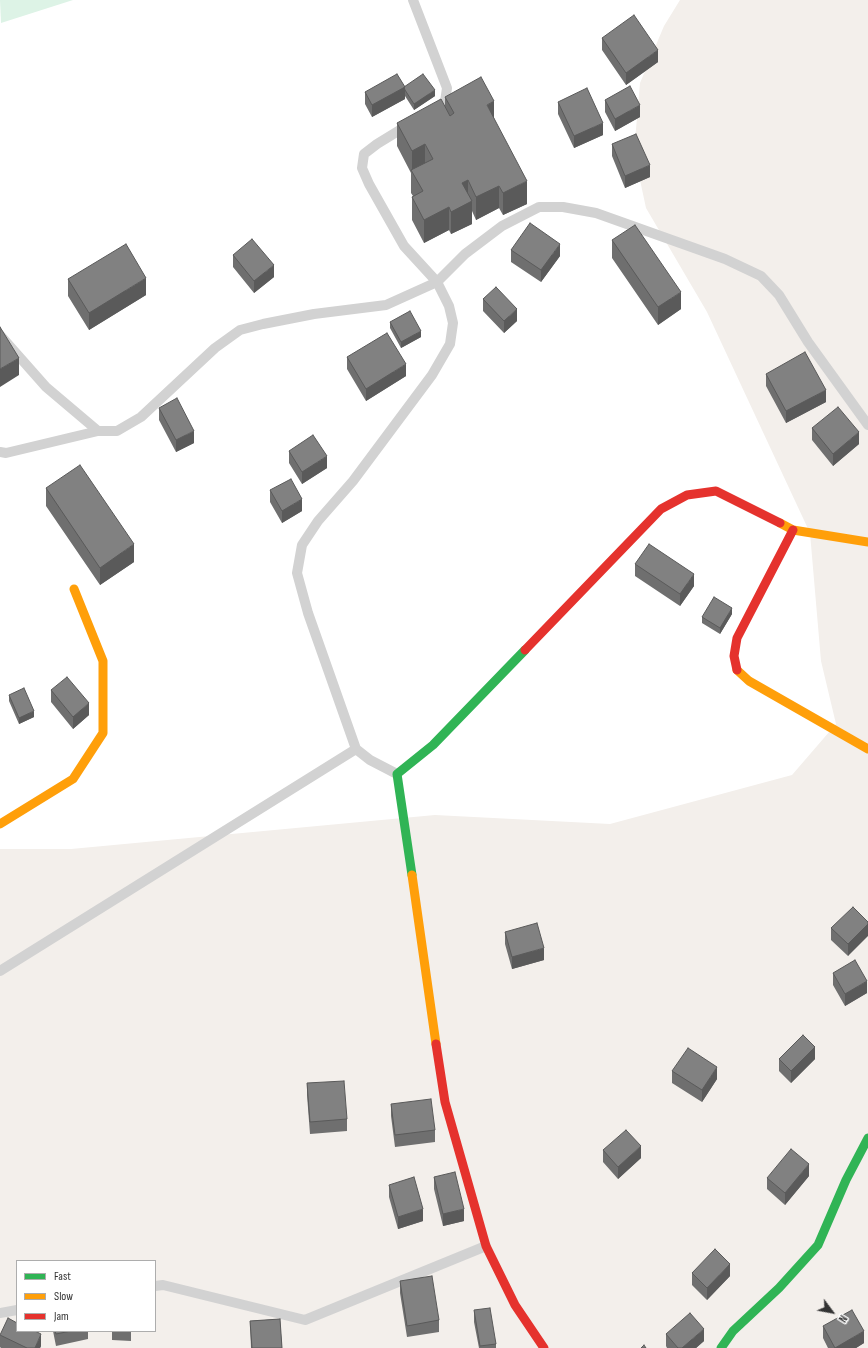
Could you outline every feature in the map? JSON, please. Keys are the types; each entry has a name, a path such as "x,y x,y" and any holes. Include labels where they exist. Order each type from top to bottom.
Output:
{"street":[{"path":"544,1348 515,1305 486,1246 445,1102 397,774 433,745 661,510 687,495 716,491 793,530 868,542"},
{"path":"793,530 737,638 734,656 737,670 749,681 868,749"},
{"path":"0,824 73,779 103,733 103,661 74,590"},
{"path":"721,1348 733,1331 779,1288 818,1245 846,1180 868,1138"}],"lane":[{"path":"397,774 370,760 356,749 308,613 297,573 302,545 318,521 353,481 432,374 450,344 453,323 449,306 437,282 404,246 369,184 362,168 364,154 377,144 445,102 448,88 413,0"},
{"path":"0,452 6,453 98,431 117,431 140,417 215,348 240,330 314,314 386,305 437,282 465,254 502,226 539,207 563,207 596,213 726,259 761,276 779,295 808,342 868,425"},
{"path":"0,335 46,387 98,431"},
{"path":"0,971 356,749"},
{"path":"156,1286 163,1285 305,1320 486,1246"},
{"path":"0,1313 16,1310"}],"shaded area":[{"path":"0,0 73,0 1,23"},
{"path":"680,0 868,0 868,1348 0,1348 0,849 71,849 435,815 610,824 792,775 836,724 821,661 810,533 707,312 646,208 634,152 640,83 664,26"}],"building":[{"path":"634,15 658,50 626,73 602,38"},
{"path":"397,74 405,87 372,105 365,92"},
{"path":"423,74 435,90 414,104 404,87"},
{"path":"481,77 494,101 487,105 527,181 503,193 499,186 476,197 468,180 462,183 472,201 451,212 449,207 424,220 412,197 423,191 411,170 433,159 425,144 412,151 397,123 441,99 450,116 454,113 445,97"},
{"path":"630,86 640,105 615,119 605,100"},
{"path":"587,88 603,123 574,136 558,102"},
{"path":"636,134 650,165 625,176 612,144"},
{"path":"530,223 560,244 541,270 511,250"},
{"path":"635,225 681,292 658,307 612,240"},
{"path":"252,239 274,265 254,281 233,255"},
{"path":"126,244 146,278 89,313 68,279"},
{"path":"496,287 517,309 504,321 483,299"},
{"path":"410,311 421,331 401,342 390,322"},
{"path":"0,327 19,358 0,369"},
{"path":"387,333 406,364 366,389 347,357"},
{"path":"805,352 826,390 786,411 766,374"},
{"path":"177,398 194,431 176,440 159,408"},
{"path":"838,407 859,432 833,454 812,428"},
{"path":"313,435 327,456 302,472 289,451"},
{"path":"80,465 134,544 100,568 46,488"},
{"path":"291,479 302,499 282,511 270,490"},
{"path":"649,544 694,574 680,594 635,564"},
{"path":"714,597 732,608 720,628 702,617"},
{"path":"67,677 89,703 73,717 51,690"},
{"path":"24,688 34,711 19,718 9,695"},
{"path":"853,907 868,922 868,924 848,944 831,928"},
{"path":"537,923 544,948 512,957 505,932"},
{"path":"855,960 867,981 845,994 833,973"},
{"path":"803,1035 815,1047 791,1071 779,1059"},
{"path":"688,1048 717,1067 702,1090 672,1071"},
{"path":"344,1081 347,1119 310,1122 307,1083"},
{"path":"431,1099 435,1130 395,1135 391,1104"},
{"path":"626,1130 641,1146 618,1167 603,1150"},
{"path":"791,1149 809,1164 785,1193 767,1178"},
{"path":"455,1172 464,1209 443,1214 434,1177"},
{"path":"414,1177 423,1209 398,1217 389,1185"},
{"path":"715,1249 730,1264 707,1288 692,1273"},
{"path":"432,1276 439,1320 407,1326 400,1281"},
{"path":"490,1308 496,1344 480,1346 474,1310"},
{"path":"852,1310 864,1331 835,1348 823,1326"},
{"path":"690,1313 704,1329 682,1348 678,1348 666,1334"},
{"path":"8,1318 16,1322 16,1332 37,1332 41,1334 35,1348 27,1348 0,1335"},
{"path":"280,1319 282,1348 252,1348 250,1321"},
{"path":"55,1332 66,1332 56,1334"}],"traffic: fast":[{"path":"412,875 397,774 433,745 525,650"},
{"path":"721,1348 733,1331 779,1288 818,1245 846,1180 868,1138"}],"traffic: slow":[{"path":"780,523 793,530 868,542"},
{"path":"0,824 73,779 103,733 103,661 74,589"},
{"path":"737,670 749,681 868,749"},
{"path":"412,875 436,1044"}],"traffic: jam":[{"path":"525,650 661,509 687,495 716,491 780,523"},
{"path":"737,670 734,656 737,638 793,530"},
{"path":"436,1044 445,1102 486,1246 515,1305 544,1348"}]}
